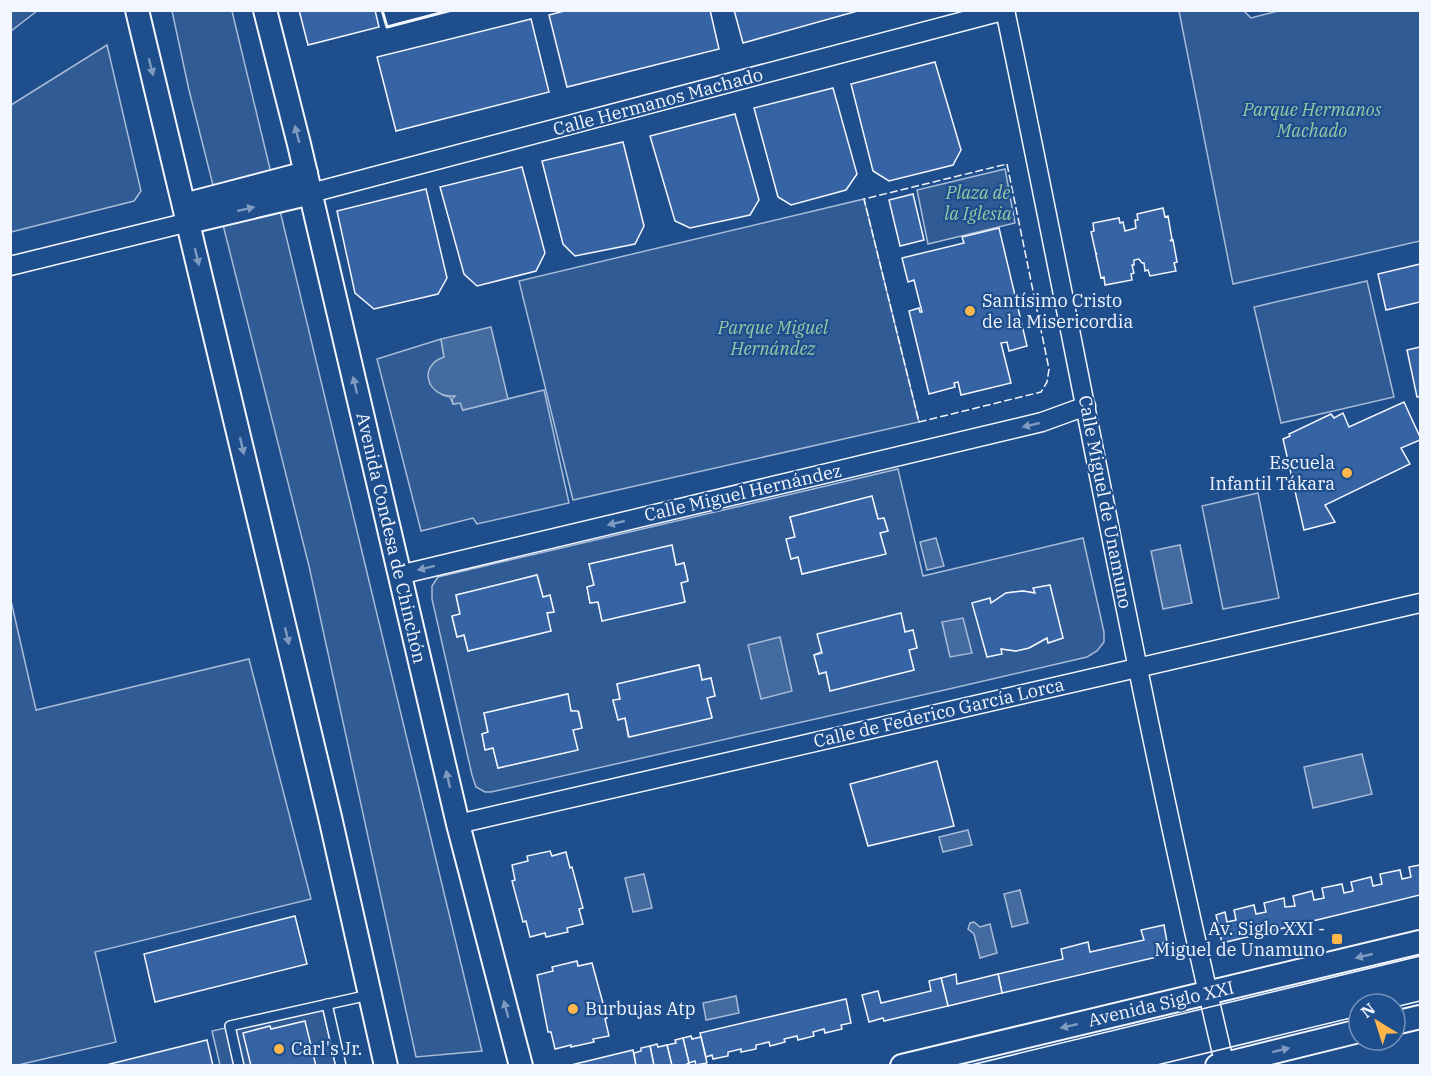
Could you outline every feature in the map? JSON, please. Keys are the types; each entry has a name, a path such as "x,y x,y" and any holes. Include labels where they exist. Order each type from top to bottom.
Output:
{"street":[{"path":"137,10 330,818 386,1065"},
{"name":"Avenida Condesa de Chinchón","path":"265,10 308,183 458,824 521,1065"},
{"name":"Calle Hermanos Machado","path":"308,183 1005,11"},
{"name":"Calle Miguel de Unamuno","path":"1005,11 1222,1065"},
{"path":"10,266 186,214 308,183"},
{"name":"Calle Miguel Hernández","path":"399,575 1042,422 1086,406"},
{"name":"Calle de Federico García Lorca","path":"458,824 1420,603"},
{"name":"Avenida Siglo XXI","path":"902,1065 1420,942"},
{"path":"1222,1065 1347,1034"}],"lane":[{"path":"239,1065 230,1026 370,994"},
{"path":"327,1004 341,1065"}],"shaded area":[{"path":"11,10 37,10 37,11 11,31"},
{"path":"172,11 232,11 482,1051 416,1057 309,566 189,90"},
{"name":"Parque Hermanos Machado","path":"1179,11 1244,11 1251,18 1278,11 1420,11 1420,241 1233,284"},
{"path":"107,45 141,191 134,201 11,232 11,105"},
{"name":"Plaza de la Iglesia","path":"1005,169 1015,223 928,244 917,190"},
{"name":"Parque Miguel Hernández","path":"864,199 919,422 573,500 519,281"},
{"path":"1367,281 1394,397 1281,423 1254,307"},
{"path":"491,327 508,399 463,410 460,403 453,404 452,399 455,396 445,395 432,387 428,374 430,367 444,357 441,339"},
{"path":"441,339 444,357 431,368 430,384 443,395 450,397 453,404 460,403 463,410 544,390 569,503 477,524 473,518 421,531 377,359"},
{"path":"898,469 923,576 1083,538 1104,632 1104,642 1097,651 1087,657 485,792 476,787 472,775 432,599 432,586 438,577","holes":["872,497 878,519 884,518 888,531 880,533 885,554 802,574 798,557 791,559 787,539 795,537 790,517","672,546 676,565 684,563 688,580 681,583 685,602 602,620 598,602 590,603 587,587 594,585 589,564","537,575 543,597 550,596 554,611 547,613 551,631 468,651 464,635 457,637 452,617 460,614 456,595","1049,585 1063,638 1048,643 1047,638 1029,648 1016,651 1001,649 1001,654 987,657 973,603 990,599 991,603 1006,593 1023,591 1035,593 1034,588","901,614 905,632 913,631 917,647 909,650 914,670 830,690 826,672 819,673 814,655","699,665 702,680 711,678 714,696 707,698 712,717 628,736 625,718 618,719 613,701 620,699 617,684","567,694 571,711 579,712 582,728 573,730 577,750 498,768 493,748 485,749 482,734 488,732 484,713"]},
{"path":"1258,493 1279,598 1223,609 1202,506"},
{"path":"936,538 944,566 927,570 920,542"},
{"path":"1180,545 1192,603 1163,609 1151,551"},
{"path":"11,601 36,710 249,659 311,899 95,952 116,1042 14,1066 10,1065"},
{"path":"963,618 972,653 950,657 942,622"},
{"path":"780,637 792,691 761,699 748,645"},
{"path":"1362,754 1372,794 1313,808 1304,767"},
{"path":"968,830 972,845 943,852 939,837"},
{"path":"644,874 652,908 633,912 625,878"},
{"path":"1020,890 1028,923 1012,927 1004,894"},
{"path":"974,922 980,927 990,924 997,953 980,958 974,934 968,929 970,923"},
{"path":"736,996 739,1013 706,1020 703,1003"},
{"path":"322,1006 336,1065 220,1065 212,1031"}],"building":[{"path":"299,10 375,10 379,27 308,45"},
{"path":"568,10 710,10 719,49 567,87 549,15"},
{"path":"734,10 861,10 743,43"},
{"path":"531,19 549,92 396,131 377,57"},
{"path":"935,62 961,150 953,165 889,181 873,171 851,84"},
{"path":"833,88 857,174 846,190 791,205 778,197 754,108"},
{"path":"735,114 759,200 750,215 690,228 675,221 650,136"},
{"path":"623,142 644,226 635,244 575,256 563,244 542,161"},
{"path":"522,167 545,253 536,271 477,286 464,274 440,187"},
{"path":"426,189 447,278 438,294 374,309 355,293 337,211"},
{"path":"913,194 924,240 900,246 889,200"},
{"path":"1163,208 1165,217 1168,216 1172,239 1170,241 1173,240 1177,262 1174,263 1176,271 1150,276 1148,270 1145,271 1144,263 1139,259 1134,260 1134,265 1132,265 1134,273 1131,274 1132,280 1105,285 1104,277 1101,278 1091,232 1094,231 1093,223 1119,218 1120,223 1123,222 1125,231 1136,228 1137,214"},
{"name":"Santísimo Cristo de la Misericordia","path":"999,228 1027,346 1009,351 1007,342 1001,343 1011,383 961,395 958,382 954,383 955,387 929,394 909,311 919,308 922,312 914,280 908,282 902,258 964,243 962,237"},
{"path":"1420,264 1420,302 1386,310 1378,274"},
{"path":"1420,347 1420,397 1417,397 1407,350"},
{"path":"1404,402 1420,437 1420,440 1401,448 1410,464 1325,505 1335,522 1304,530 1283,439 1331,414 1334,418 1343,413 1349,427"},
{"path":"872,496 878,519 884,518 888,531 880,533 886,554 802,574 798,557 791,559 786,539 795,537 790,517"},
{"path":"672,545 676,565 684,563 688,581 681,583 685,602 602,621 598,602 590,603 587,587 594,585 589,564"},
{"path":"537,575 543,597 550,595 554,612 547,613 551,631 468,651 464,635 457,637 452,616 460,614 456,595"},
{"path":"1050,585 1063,638 1048,643 1047,638 1029,648 1016,651 1001,649 1002,654 987,657 972,603 990,598 991,603 1006,593 1023,591 1035,593 1033,588"},
{"path":"901,613 905,632 913,630 917,648 909,650 914,670 830,691 826,672 819,674 814,655 822,653 817,634"},
{"path":"699,665 702,680 711,678 715,696 707,698 712,718 629,737 625,718 618,720 613,700 620,699 617,684"},
{"path":"568,694 571,711 578,711 582,728 573,730 578,750 498,768 493,748 485,750 482,734 488,732 484,713"},
{"path":"937,761 954,826 868,846 850,784"},
{"path":"550,851 552,856 566,852 583,908 579,909 583,924 567,928 568,932 546,937 545,933 530,937 526,921 523,922 512,881 515,880 512,865 528,861 527,856"},
{"path":"1420,865 1420,895 1222,943 1216,915 1225,912 1227,922 1236,920 1234,910 1254,905 1256,914 1266,912 1264,903 1284,898 1285,907 1295,906 1293,896 1312,891 1314,900 1324,898 1322,888 1342,884 1344,893 1353,891 1351,882 1371,877 1373,886 1382,884 1380,874 1400,870 1402,879 1411,877 1409,867"},
{"path":"295,916 307,964 155,1002 144,954"},
{"path":"1164,925 1167,942 1163,943 1163,948 1156,954 1157,957 1002,993 998,974 1063,959 1061,949 1088,942 1090,952 1144,940 1141,930"},
{"path":"577,961 578,966 592,963 607,1018 605,1019 609,1036 593,1039 594,1042 555,1049 551,1032 548,1032 537,975 553,971 552,967"},
{"path":"956,974 957,984 998,974 1002,993 948,1006 941,978"},
{"path":"941,978 948,1006 884,1021 883,1018 869,1022 862,995 878,991 881,1003 931,991 929,981"},
{"path":"846,999 851,1023 841,1025 842,1029 825,1033 824,1029 813,1032 814,1036 798,1040 797,1036 770,1046 769,1042 756,1045 756,1049 728,1052 728,1056 713,1059 712,1055 706,1057 700,1033"},
{"name":"Carl's Jr.","path":"305,1021 316,1066 251,1066 243,1033"},
{"path":"691,1036 692,1039 701,1037 707,1063 696,1065 695,1061 689,1063 683,1038"},
{"path":"683,1038 689,1063 683,1066 672,1066 667,1045"},
{"path":"207,1040 213,1066 102,1066"},
{"path":"657,1044 658,1047 667,1045 672,1066 654,1066 650,1046"},
{"path":"650,1046 654,1066 636,1066 634,1053"},
{"path":"633,1050 636,1066 567,1066"}],"tram line":[{"path":"967,1066 1420,956"},
{"path":"1407,1004 1420,1001"},
{"path":"1153,1066 1347,1019"}],"fence":[{"path":"1007,164 1049,369 1047,382 1041,392 919,422 864,199 1007,164"}],"wall":[{"path":"382,10 387,27 452,10"}],"place":[{"name":"Santísimo Cristo de la Misericordia","path":"970,311"},
{"name":"Escuela Infantil Tákara","path":"1347,473"},
{"name":"Av. Siglo XXI - Miguel de Unamuno","path":"1337,939"},
{"name":"Burbujas Atp","path":"573,1009"},
{"name":"Carl's Jr.","path":"279,1049"}]}
